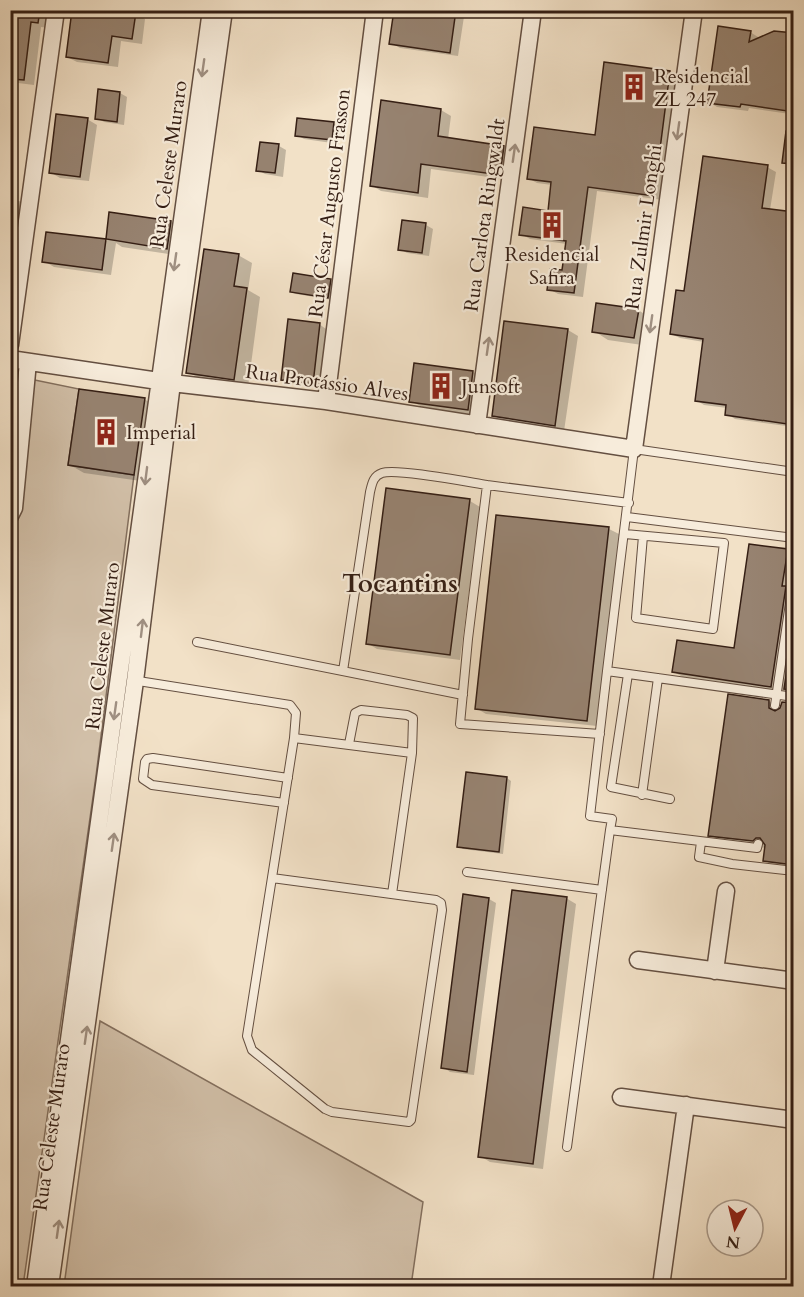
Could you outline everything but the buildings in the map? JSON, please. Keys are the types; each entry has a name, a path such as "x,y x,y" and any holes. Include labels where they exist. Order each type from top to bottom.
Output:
{"street":[{"path":"10,345 56,10"},
{"name":"Rua Celeste Muraro","path":"196,162 211,10"},
{"name":"Rua Celeste Muraro","path":"50,1287 165,381 196,162 224,10"},
{"name":"Rua César Augusto Frasson","path":"326,401 375,10"},
{"name":"Rua Carlota Ringwaldt","path":"477,425 532,10"},
{"name":"Rua Zulmir Longhi","path":"634,449 694,10"},
{"name":"Rua Protássio Alves","path":"10,359 326,401 634,449"},
{"path":"10,516 14,508 28,362"},
{"name":"Rua Celeste Muraro","path":"35,1287 128,680"},
{"path":"715,971 726,891"},
{"path":"638,960 794,981"},
{"path":"621,1097 794,1120"},
{"path":"661,1287 686,1105"}],"lane":[{"name":"Rua Protássio Alves","path":"634,449 794,472"},
{"path":"567,1147 612,819 590,816 634,449"},
{"path":"343,671 370,492 372,481 376,476 388,472 405,473 628,503"},
{"path":"487,485 460,724 600,734"},
{"path":"627,517 794,538"},
{"path":"625,534 724,543 713,629 636,618 643,536"},
{"path":"775,705 794,576"},
{"path":"197,642 463,696"},
{"path":"607,671 794,697"},
{"path":"628,674 612,787 670,799"},
{"path":"642,795 658,678"},
{"path":"128,680 290,705 296,713 288,778 272,878 247,1035 252,1050 325,1109 332,1112 408,1122 412,1117 442,910 441,903 436,900 272,878"},
{"path":"349,744 355,713 362,710 407,715 413,718 412,753 392,894"},
{"path":"294,738 412,753"},
{"path":"284,803 152,785 143,779 145,762 153,758 288,778"},
{"path":"610,830 757,848 758,844"},
{"path":"701,842 699,857 732,864 794,871"},
{"path":"466,872 602,890"}],"shaded area":[{"path":"20,377 79,389 68,465 134,475 96,776 23,1286 11,1286 10,452"},
{"path":"100,1021 423,1202 411,1286 64,1286"}],"place":[{"name":"Residencial ZL 247","path":"634,87"},
{"name":"Residencial Safira","path":"552,225"},
{"name":"Junsoft","path":"441,386"},
{"name":"Imperial","path":"106,432"}],"district":[{"name":"Tocantins","path":"400,583"}]}
